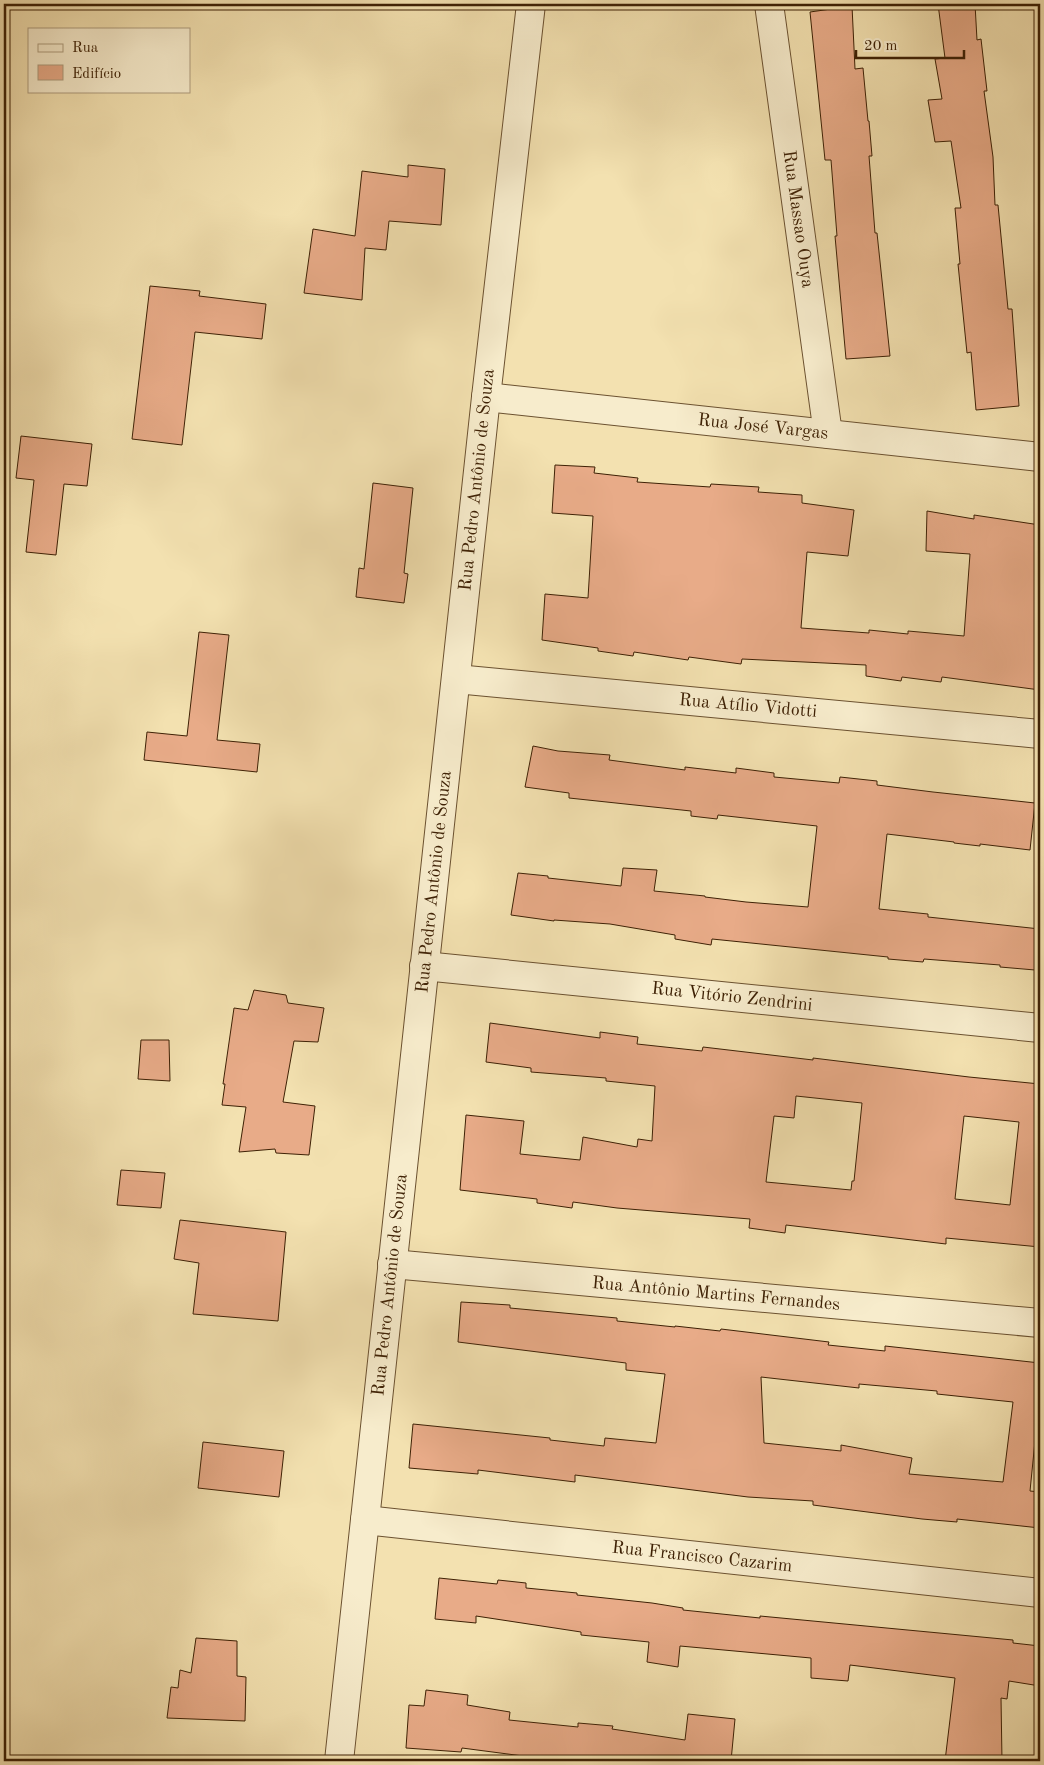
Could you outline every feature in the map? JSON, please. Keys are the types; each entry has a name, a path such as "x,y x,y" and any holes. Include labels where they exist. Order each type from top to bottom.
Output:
{"street":[{"name":"Rua Pedro Antônio de Souza","path":"339,1761 486,397 531,4"},
{"name":"Rua Massao Ouya","path":"769,4 828,434"},
{"name":"Rua José Vargas","path":"486,397 1040,457"},
{"name":"Rua Atílio Vidotti","path":"456,679 1040,734"},
{"name":"Rua Vitório Zendrini","path":"424,966 1040,1028"},
{"name":"Rua Antônio Martins Fernandes","path":"392,1264 1040,1323"},
{"name":"Rua Francisco Cazarim","path":"365,1520 1040,1593"}],"building":[{"path":"938,4 975,4 977,40 981,39 987,91 984,91 993,157 995,205 998,205 1008,309 1012,309 1019,406 976,410 971,352 967,353 958,264 960,264 955,208 961,208 951,141 935,142 928,100 942,99 935,59 945,58"},
{"path":"852,6 855,69 863,68 869,121 872,156 869,156 875,233 877,233 890,356 846,359 835,236 837,236 831,160 825,160 810,12"},
{"path":"408,165 445,169 441,225 389,221 386,250 365,248 362,300 304,293 313,229 355,236 362,171 408,177"},
{"path":"150,286 200,291 199,296 266,304 262,339 195,332 182,445 132,439"},
{"path":"21,436 92,444 87,486 64,484 56,555 26,552 34,480 16,478"},
{"path":"555,465 595,467 594,473 638,478 637,482 710,487 711,484 759,487 758,492 802,495 802,503 854,510 848,556 807,552 801,628 869,633 869,630 908,634 908,631 964,636 970,554 926,551 927,511 974,519 974,515 1040,525 1040,690 942,677 941,682 902,677 901,681 866,676 866,665 742,659 741,664 689,657 688,660 634,652 633,656 598,651 598,648 542,640 545,594 588,598 593,516 552,513"},
{"path":"373,483 413,488 404,573 408,574 404,603 356,597 359,568 364,569"},
{"path":"199,632 229,635 217,740 260,744 257,772 144,760 147,732 187,736"},
{"path":"533,746 558,751 610,755 609,760 685,770 685,767 736,773 736,768 774,773 774,777 839,783 840,777 877,781 877,785 1035,803 1030,850 980,844 980,846 887,834 879,909 928,914 928,917 1040,929 1035,970 1000,967 1000,965 924,959 923,962 888,959 888,957 712,939 711,945 675,939 675,935 610,924 554,921 511,915 518,873 621,886 623,868 657,870 654,891 808,907 817,826 718,815 717,819 691,816 691,811 569,798 569,793 525,787"},
{"path":"254,990 286,995 288,1003 324,1008 318,1042 294,1041 283,1102 315,1106 309,1155 276,1153 275,1149 239,1152 246,1107 222,1105 225,1084 223,1084 234,1008 248,1010"},
{"path":"490,1023 600,1038 600,1032 638,1037 637,1044 702,1051 703,1047 1040,1084 1040,1247 946,1238 946,1244 786,1225 785,1233 749,1228 750,1219 617,1208 573,1202 572,1208 537,1203 537,1199 460,1190 466,1115 524,1121 520,1154 580,1160 583,1137 637,1147 638,1139 652,1141 655,1086 606,1081 606,1078 531,1072 531,1068 486,1062","holes":["796,1096 862,1103 854,1181 852,1181 851,1190 766,1182 774,1116 794,1118","964,1116 1019,1122 1010,1205 955,1199"]},
{"path":"141,1040 169,1040 170,1081 138,1079"},
{"path":"121,1170 165,1173 161,1208 117,1205"},
{"path":"180,1220 286,1232 278,1321 193,1314 199,1263 174,1259"},
{"path":"461,1302 510,1305 510,1308 617,1318 617,1321 720,1331 721,1329 829,1342 828,1345 885,1351 885,1346 1040,1363 1040,1391 1030,1491 1040,1492 1040,1528 957,1519 957,1522 922,1519 813,1505 813,1501 748,1497 575,1475 575,1482 478,1470 478,1474 409,1468 413,1424 550,1438 550,1440 604,1446 605,1438 656,1443 665,1374 626,1370 626,1363 458,1342","holes":["761,1377 859,1388 859,1384 937,1391 937,1394 1013,1402 1003,1482 909,1474 912,1458 841,1445 841,1451 764,1443"]},
{"path":"203,1442 284,1451 279,1497 198,1488"},
{"path":"439,1578 497,1584 498,1580 526,1583 526,1588 652,1603 683,1608 683,1610 1013,1640 1013,1643 1040,1646 1040,1686 1009,1681 1007,1699 1001,1698 1002,1761 945,1761 955,1678 850,1665 848,1681 811,1678 811,1658 680,1646 678,1667 647,1662 649,1642 581,1635 581,1632 476,1616 476,1623 435,1619"},
{"path":"196,1638 237,1641 237,1676 246,1677 245,1721 167,1718 171,1687 178,1688 180,1670 191,1673"},
{"path":"426,1690 468,1695 467,1705 510,1712 509,1720 578,1727 578,1723 613,1726 612,1729 685,1740 688,1714 735,1719 731,1761 561,1761 462,1748 461,1752 406,1748 409,1705 424,1706"}]}
